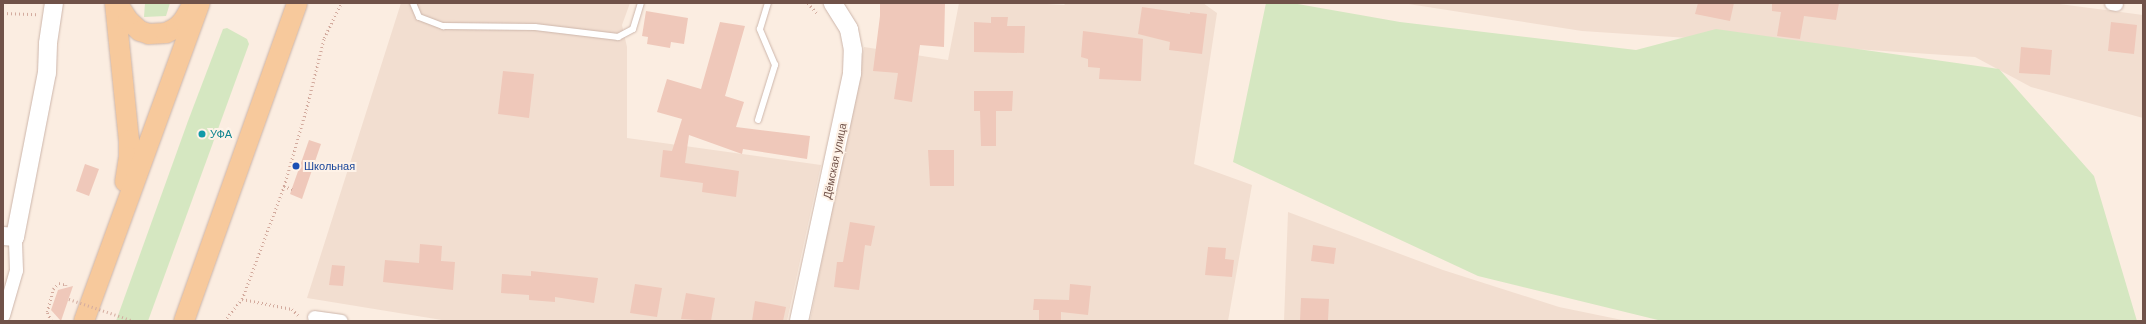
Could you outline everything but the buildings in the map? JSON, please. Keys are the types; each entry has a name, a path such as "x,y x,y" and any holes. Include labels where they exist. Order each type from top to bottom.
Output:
{"main road":[{"path":"116,3 128,20 140,31 149,34 158,34 166,33 176,28 193,3"},
{"path":"112,242 129,156 116,3"},
{"path":"84,321 200,3"},
{"path":"184,321 297,3"},
{"path":"274,67 306,3"}],"street":[{"path":"3,315 16,270 9,237 47,74 48,43 54,3"},
{"name":"Дёмская улица","path":"799,321 852,73 854,50 849,29 833,3"},
{"path":"309,319 341,321"}],"lane":[{"path":"413,3 420,17 444,26 535,27 618,37 633,29 641,3"},
{"path":"758,120 775,65 760,29 768,3"}],"path":[{"path":"224,321 242,299 284,186 306,110 324,38 341,3"},
{"path":"284,186 292,189"},
{"path":"51,321 47,312 53,289 59,283 66,285 66,288"},
{"path":"69,299 134,321"},
{"path":"242,299 292,309 309,319"}],"shaded area":[{"path":"401,3 630,3 622,25 627,47 627,138 821,165 787,321 448,321 307,298"},
{"path":"959,3 1029,3 1064,5 1066,3 1203,3 1217,13 1194,164 1252,185 1228,321 810,321 864,47 948,60"},
{"path":"1402,3 2052,3 2143,15 2143,118 2031,87 1975,57 1582,31"},
{"path":"1288,212 1443,270 1559,307 1627,321 1284,321"}],"green space":[{"path":"145,3 170,3 166,16 144,17"},
{"path":"1266,3 1292,3 1400,22 1636,50 1716,29 1999,69 2094,176 2137,321 1662,321 1478,276 1233,162"},
{"path":"227,28 247,39 249,44 148,321 116,321 188,121 223,29"}],"place":[{"name":"УФА","path":"202,134"},
{"name":"Школьная","path":"296,166"}]}
